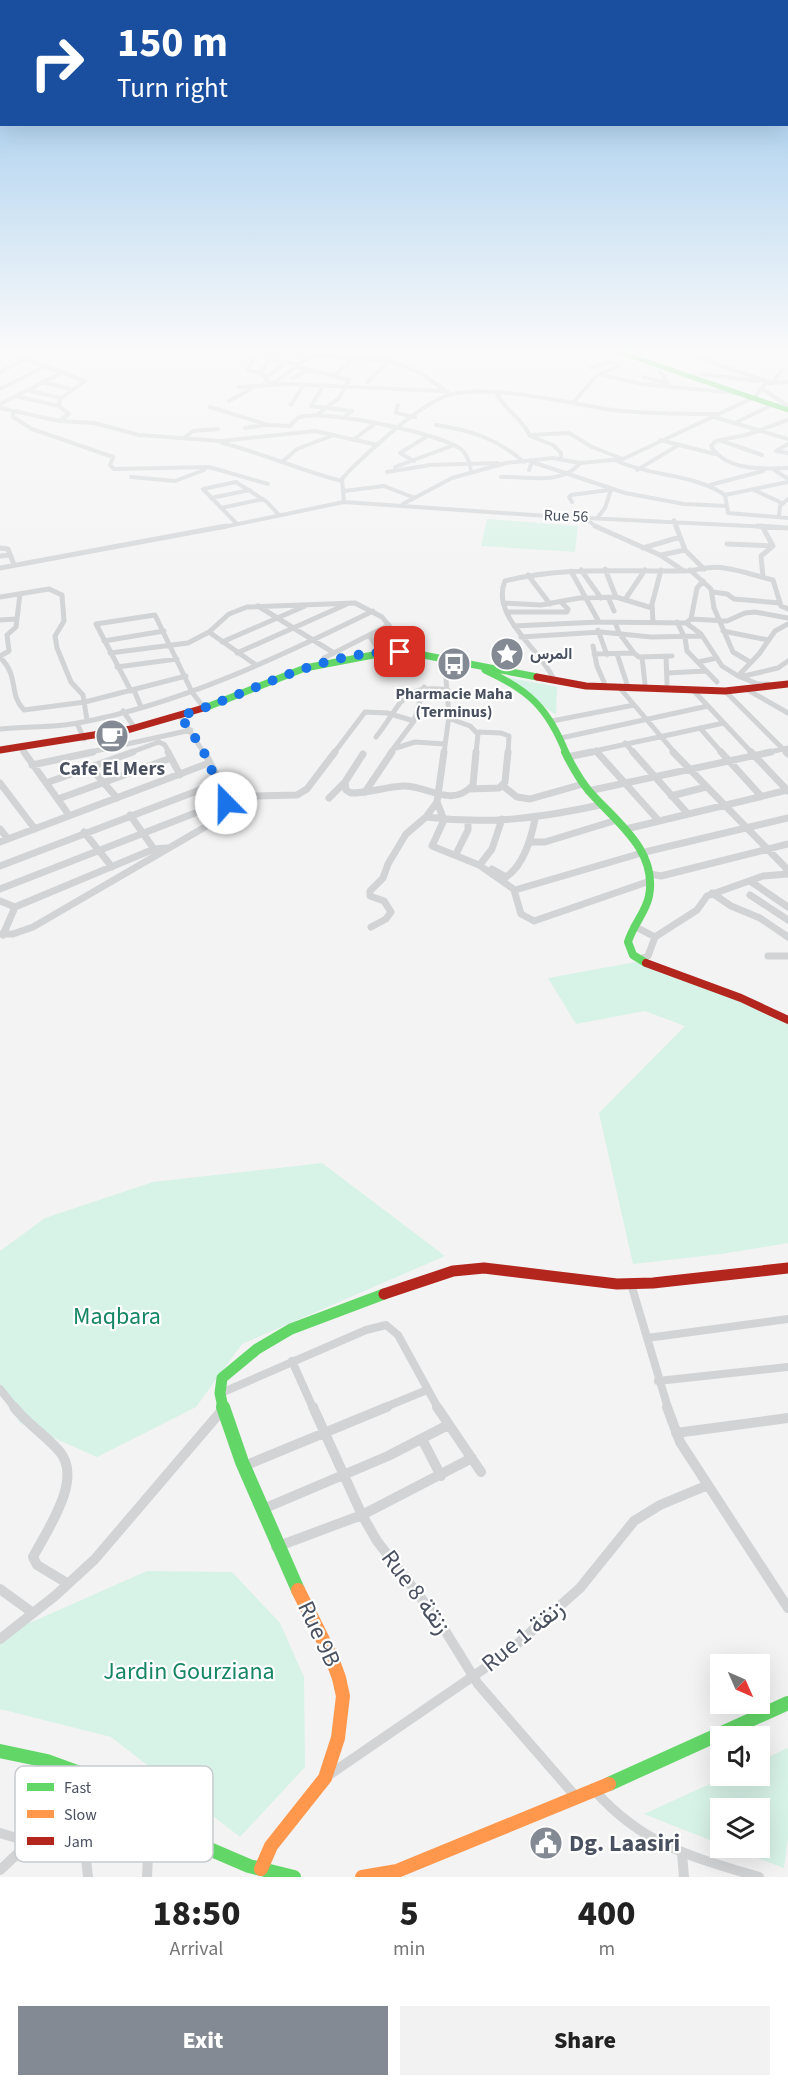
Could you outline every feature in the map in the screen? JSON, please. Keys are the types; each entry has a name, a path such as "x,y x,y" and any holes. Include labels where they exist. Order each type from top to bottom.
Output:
{"street":[{"path":"61,439 89,451 113,457 110,465 114,469 150,470 203,467 223,470 268,484"},
{"path":"192,439 233,441 243,439"},
{"path":"283,461 297,449 325,439"},
{"path":"348,439 378,445"},
{"path":"344,502 342,481 349,470 386,439"},
{"path":"414,461 400,453 423,439"},
{"path":"432,439 460,449 470,463 471,471"},
{"path":"489,439 524,462"},
{"path":"538,439 553,445 561,453 561,459"},
{"path":"578,439 592,447 623,459"},
{"path":"389,471 430,465 470,463 561,459 580,463 616,460 623,459 663,439"},
{"path":"715,454 711,446 729,439"},
{"path":"210,440 283,461 306,472 342,481"},
{"path":"660,440 715,454 738,464 771,469 787,478"},
{"path":"720,441 762,455"},
{"path":"788,444 776,451 788,453"},
{"path":"389,471 454,445"},
{"path":"636,470 677,446"},
{"path":"389,471 405,455"},
{"path":"616,460 636,470 710,485 725,495 754,490 787,478"},
{"path":"529,470 532,462"},
{"path":"532,462 612,490 669,502 727,506"},
{"path":"402,504 452,478 506,463"},
{"path":"501,477 534,479 570,474 580,463"},
{"path":"710,485 771,469 788,468"},
{"path":"131,477 175,481 196,472 223,470"},
{"path":"223,470 231,482"},
{"path":"237,524 203,489 231,482 241,484 272,506 279,516"},
{"path":"344,491 384,486 415,498"},
{"path":"211,498 250,490"},
{"path":"572,502 569,497 571,495 612,490"},
{"path":"598,517 605,508 612,490"},
{"path":"754,490 782,502 788,499"},
{"path":"725,495 728,513 788,518"},
{"path":"221,508 263,499"},
{"name":"Rue 56","path":"0,568 344,502 788,528"},
{"path":"779,516 782,502"},
{"path":"583,517 597,528 661,555 703,581 712,592 718,621 734,654 750,662"},
{"path":"674,520 685,550 704,569"},
{"path":"762,526 773,546"},
{"path":"643,548 680,537"},
{"path":"727,544 773,546"},
{"path":"763,577 761,556 773,546"},
{"path":"0,548 8,549 14,565"},
{"path":"661,555 685,550"},
{"path":"0,556 10,555"},
{"path":"553,678 545,663 514,626 504,603 502,588 504,582 528,575 581,570 687,571 727,568 775,581 780,603 788,609"},
{"path":"605,569 616,597"},
{"path":"581,570 601,598"},
{"path":"626,598 645,570"},
{"path":"653,621 652,608 661,570"},
{"path":"571,571 598,622 598,632 607,655"},
{"path":"528,575 550,604"},
{"path":"688,621 697,597 697,588 703,581"},
{"path":"0,597 49,589 62,595 64,621 55,636 57,648 71,682 80,689 85,702 87,720"},
{"path":"712,592 727,594 734,599 780,603"},
{"path":"20,594 16,627 7,637 9,651 0,657 10,668 16,698 22,709 50,708 85,702 186,676"},
{"path":"608,597 614,611"},
{"path":"504,603 550,604 586,598 616,597 626,598 652,608"},
{"path":"507,612 567,612 568,609 561,602"},
{"path":"237,653 349,603"},
{"path":"110,653 191,643 209,632 233,612 258,606 349,603 360,604 373,611 389,625 412,653"},
{"path":"222,642 310,604"},
{"path":"258,606 334,653"},
{"path":"0,729 77,723 192,692 373,611"},
{"path":"514,626 598,622 718,621 731,620 745,613 755,612 788,618"},
{"path":"141,707 117,667 96,624 155,615 192,692 204,708"},
{"path":"0,621 17,619"},
{"path":"688,621 702,636 725,672 758,684 788,683"},
{"path":"615,622 619,633 636,656 669,656 667,684"},
{"path":"677,622 685,638 687,651 717,682"},
{"path":"322,663 324,658 389,625"},
{"path":"738,677 775,631 788,625"},
{"path":"104,641 164,631"},
{"path":"723,631 734,631 768,640"},
{"path":"209,632 256,665"},
{"path":"521,637 598,632 685,638 702,636"},
{"path":"0,633 9,633"},
{"path":"369,635 381,653"},
{"path":"593,646 604,681"},
{"path":"0,750 84,739 135,728 204,708 322,663 381,653 412,653 553,678 579,685 724,691 748,690 788,683"},
{"path":"594,654 634,653"},
{"path":"617,654 623,686 634,705 689,770 786,868 787,874 763,876 712,893 697,910 655,937 648,956 640,959"},
{"path":"642,657 645,684"},
{"path":"698,662 717,658"},
{"path":"117,667 177,659"},
{"path":"371,927 386,920 391,912 384,901 371,897 370,891 383,878 386,867 406,834 426,817 437,799 448,718 446,676 450,661"},
{"path":"738,677 778,668 788,661"},
{"path":"471,665 520,688 544,708 561,738 567,757 585,788 626,829 645,852 650,878 647,908 628,935 628,945 633,955 743,999 788,1020"},
{"path":"667,673 706,671"},
{"path":"376,737 412,689 424,687 448,690"},
{"path":"365,792 414,721 424,687"},
{"path":"693,690 788,790"},
{"path":"748,690 788,713"},
{"path":"724,691 786,750"},
{"path":"552,721 634,705"},
{"path":"561,738 708,706"},
{"path":"123,711 135,728"},
{"path":"0,889 226,801 261,796 289,798 296,796 307,789 364,712 371,711 414,721"},
{"path":"2,935 20,933 33,927 219,820 226,812 226,801 202,748 180,716"},
{"path":"448,718 470,726 478,732 506,733 509,736 503,786"},
{"path":"77,723 84,739"},
{"path":"567,757 724,723"},
{"path":"700,728 761,796"},
{"path":"32,765 190,730"},
{"path":"470,789 476,762 478,732"},
{"path":"46,783 159,742 165,745 180,774"},
{"path":"396,748 415,742 445,744"},
{"path":"625,743 688,814"},
{"path":"21,748 69,815"},
{"path":"596,750 659,821"},
{"path":"437,799 457,795 470,789 503,786 517,797 530,799 625,783 786,750"},
{"path":"329,798 345,782 363,754"},
{"path":"58,799 171,758"},
{"path":"0,842 208,764"},
{"path":"90,767 117,798"},
{"path":"345,782 344,787 348,792 407,786 424,789 437,799 444,820 432,846 484,868 514,890 521,914 527,920 534,921 650,878 788,844"},
{"path":"0,783 35,829"},
{"path":"0,866 84,832 218,783"},
{"path":"671,796 706,787"},
{"path":"626,829 788,790"},
{"path":"426,817 468,821 535,819 559,816 600,805"},
{"path":"130,815 154,849"},
{"path":"482,862 492,849 502,819"},
{"path":"446,852 457,852 482,862 508,878 516,871 534,831 535,819"},
{"path":"529,842 545,842 617,820"},
{"path":"514,890 645,852 786,820"},
{"path":"457,852 468,830 468,821"},
{"path":"0,829 8,839"},
{"path":"84,832 112,867"},
{"path":"2,935 15,907 154,849 169,848"},
{"path":"750,881 788,907"},
{"path":"712,893 731,906 760,918 788,937"},
{"path":"750,895 788,920"},
{"path":"0,901 15,907"},
{"path":"634,926 655,937"},
{"path":"768,956 788,956"},
{"name":"Rue 9B","path":"260,1873 272,1846 325,1778 338,1738 342,1688 331,1656 276,1547 263,1509 230,1433 220,1393 221,1382 226,1372 237,1362 289,1328 453,1270 484,1268 603,1283 631,1284"},
{"path":"788,1268 631,1284 658,1382 676,1433 788,1608"},
{"path":"647,1338 788,1319"},
{"path":"220,1393 366,1330 386,1325 398,1335 448,1425 481,1472"},
{"name":"Rue 8 زنقة","path":"292,1361 362,1515 394,1565 441,1624 472,1676 577,1799"},
{"path":"658,1382 788,1367"},
{"path":"0,1389 27,1422 56,1446 63,1455 69,1471 69,1478 62,1496 33,1557 37,1565 67,1583"},
{"path":"243,1466 427,1390"},
{"path":"0,1640 33,1614 105,1549 198,1435 223,1409"},
{"path":"676,1433 788,1418"},
{"path":"263,1509 345,1474 448,1425"},
{"path":"422,1439 441,1476"},
{"path":"276,1547 362,1515 472,1458"},
{"name":"Rue 1 زنقة","path":"325,1778 507,1653 572,1596 634,1521 660,1505 708,1485"},
{"path":"0,1589 33,1614"},
{"path":"363,1877 397,1871 577,1799 788,1703"},
{"path":"0,1743 16,1754"},
{"path":"0,1751 45,1759 61,1766"},
{"path":"595,1791 618,1818 646,1838 682,1854 759,1877"},
{"path":"0,1833 15,1838"},
{"path":"213,1851 260,1873 294,1877"},
{"path":"682,1854 684,1877"},
{"path":"0,1870 15,1856"},
{"path":"86,1862 88,1877"},
{"path":"147,1877 148,1862"}],"green space":[{"path":"487,519 578,526 575,552 481,546"},
{"path":"505,677 557,687 556,715"},
{"path":"636,962 747,1003 788,1024 788,1243 721,1254 633,1264 599,1113 685,1026 645,1011 576,1024 548,978"},
{"name":"Maqbara","path":"322,1163 445,1256 242,1344 196,1407 97,1457 20,1423 0,1388 0,1251 45,1218 153,1182"},
{"name":"Jardin Gourziana","path":"147,1571 232,1572 280,1623 304,1677 305,1767 240,1837 213,1816 213,1766 148,1766 111,1737 0,1709 0,1636"},
{"path":"788,1748 788,1838 784,1868 758,1858 770,1858 770,1798 710,1798 710,1840 644,1814 710,1784 710,1786 770,1786 770,1756"}],"traffic: fast":[{"path":"207,707 305,668 389,652 418,654 537,677"},
{"path":"485,670 530,695 542,707 554,724 580,780 631,835 639,847 649,875 649,897 628,942 633,955 646,963"},
{"path":"298,1590 235,1444 223,1408 220,1393 221,1381 229,1370 274,1338 309,1321 384,1294"},
{"path":"609,1784 788,1703"},
{"path":"0,1751 61,1766"},
{"path":"213,1851 249,1866 294,1877"}],"traffic: slow":[{"path":"261,1869 271,1846 325,1778 338,1738 343,1696 339,1678 331,1656 298,1590"},
{"path":"362,1877 397,1871 609,1784"}],"traffic: jam":[{"path":"537,677 586,686 725,691 788,684"},
{"path":"0,750 131,729 207,707"},
{"path":"646,963 741,998 788,1020"},
{"path":"384,1294 453,1271 484,1268 617,1284 653,1283 788,1268"}],"place":[{"name":"المرس","path":"507,654"},
{"name":"Pharmacie Maha (Terminus)","path":"454,664"},
{"name":"Cafe El Mers","path":"112,736"},
{"name":"Dg. Laasiri","path":"546,1843"}],"route":[{"path":"226,803 202,748 180,716 305,668 363,655 400,652"}]}
